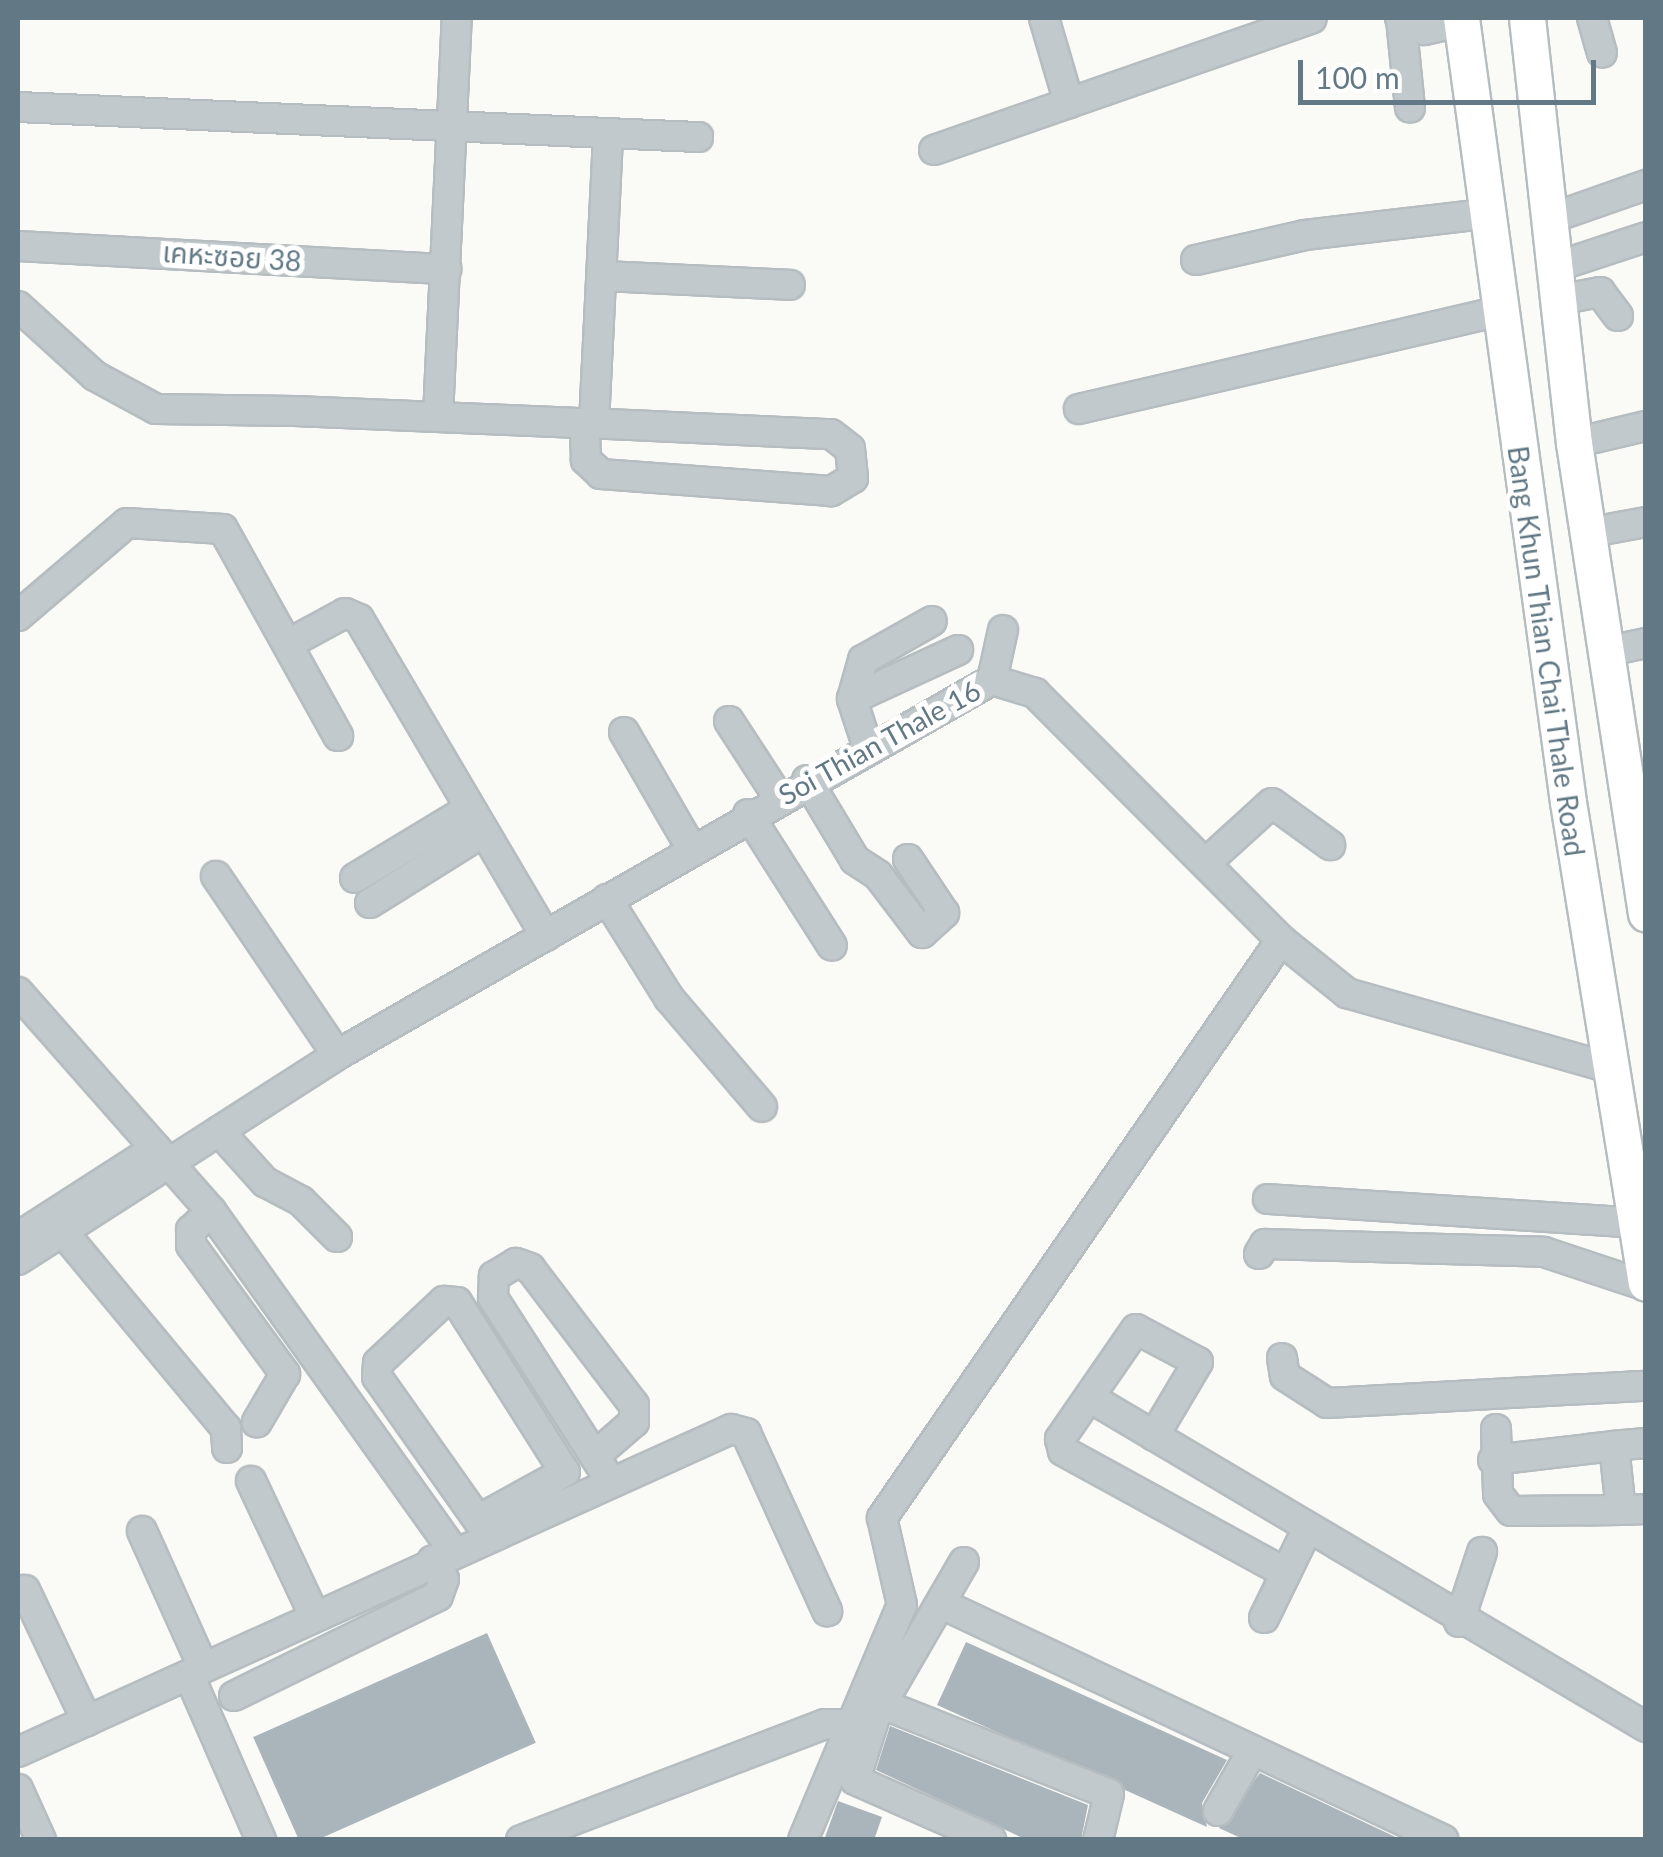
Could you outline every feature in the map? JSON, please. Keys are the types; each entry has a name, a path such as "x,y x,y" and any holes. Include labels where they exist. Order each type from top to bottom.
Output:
{"main road":[{"name":"Bang Khun Thian Chai Thale Road","path":"1527,18 1586,533 1604,652 1631,777 1646,914"},
{"name":"Bang Khun Thian Chai Thale Road","path":"1461,20 1497,312 1568,802 1646,1284"},
{"path":"1568,802 1597,822 1631,777"}],"street":[{"path":"438,416 458,18"},
{"path":"1044,18 1070,103"},
{"path":"934,150 1312,18"},
{"path":"1401,18 1424,30 1461,20"},
{"path":"1401,18 1410,108"},
{"path":"1592,18 1602,54"},
{"path":"18,107 698,137"},
{"path":"18,306 95,376 156,409 438,416 590,423 831,434 850,449 853,478 832,491 602,474 586,460 590,423 602,276 608,134"},
{"path":"1549,219 1646,186"},
{"path":"1196,260 1306,235 1485,214"},
{"path":"1556,283 1646,237"},
{"name":"เคหะซอย 38","path":"18,246 446,268"},
{"path":"602,276 790,285"},
{"path":"1556,283 1600,292 1618,316"},
{"path":"1079,409 1497,312"},
{"path":"1574,442 1646,426"},
{"path":"18,616 128,523 156,518 224,528 338,736"},
{"path":"1586,533 1646,522"},
{"path":"288,644 345,613 359,619 546,936"},
{"path":"868,748 852,700 863,660 932,621"},
{"path":"992,680 1003,630"},
{"path":"1604,652 1646,643"},
{"path":"852,700 958,650"},
{"name":"Soi Thian Thale 16","path":"163,1156 219,1131 337,1055 546,936 690,846 992,680 1035,694 1208,861 1281,940 1364,1000 1614,1070"},
{"path":"729,721 779,798"},
{"path":"624,732 690,846"},
{"path":"807,780 855,860 878,875 922,933 944,913 908,859"},
{"path":"1208,861 1272,803 1330,844"},
{"path":"748,814 832,946"},
{"path":"355,878 476,820"},
{"path":"370,903 476,820"},
{"path":"216,876 337,1055"},
{"path":"607,899 669,998 762,1106"},
{"path":"803,1840 848,1724 902,1606 882,1518 1281,940"},
{"path":"18,993 211,1211 416,1492 442,1555 444,1579 438,1596 234,1696"},
{"path":"219,1131 264,1182 301,1200 336,1237"},
{"path":"18,1260 63,1232 163,1156"},
{"path":"18,1238 163,1156"},
{"path":"1268,1199 1637,1222"},
{"path":"211,1211 191,1230 191,1244 285,1374 257,1422"},
{"path":"63,1232 226,1428 227,1448"},
{"path":"1259,1254 1265,1244 1544,1252 1646,1284"},
{"path":"597,1454 634,1422 634,1406 530,1268 516,1263 494,1276 493,1298 597,1454 610,1480"},
{"path":"452,1299 564,1477 474,1521 441,1476 377,1370 452,1299"},
{"path":"1154,1436 1196,1371 1192,1359 1130,1330 1094,1400 1060,1438 1063,1452 1286,1573"},
{"path":"1282,1358 1285,1376 1327,1404 1646,1386"},
{"path":"1094,1400 1306,1532 1646,1727"},
{"path":"18,1752 442,1555 610,1480 741,1428 826,1611"},
{"path":"1496,1429 1493,1460 1498,1494 1511,1511 1633,1509 1614,1446"},
{"path":"1493,1460 1646,1443"},
{"path":"416,1492 441,1476"},
{"path":"251,1481 314,1615"},
{"path":"142,1531 261,1840"},
{"path":"1264,1618 1306,1532"},
{"path":"1459,1622 1482,1552"},
{"path":"964,1562 944,1606 924,1620 882,1704 855,1780 860,1790 991,1840"},
{"path":"25,1590 87,1721"},
{"path":"944,1606 1250,1754 1444,1840"},
{"path":"882,1704 1109,1794 1098,1840"},
{"path":"521,1840 825,1724 848,1724"},
{"path":"1218,1811 1250,1754"},
{"path":"18,1789 41,1840"}],"building":[{"path":"487,1633 536,1743 317,1840 299,1840 253,1737"},
{"path":"966,1642 1227,1760 1202,1803 1207,1827 937,1705"},
{"path":"890,1726 1088,1805 1081,1840 1027,1840 876,1770"},
{"path":"1260,1773 1402,1840 1245,1840 1219,1828"},
{"path":"838,1801 882,1817 874,1840 824,1840"}]}
